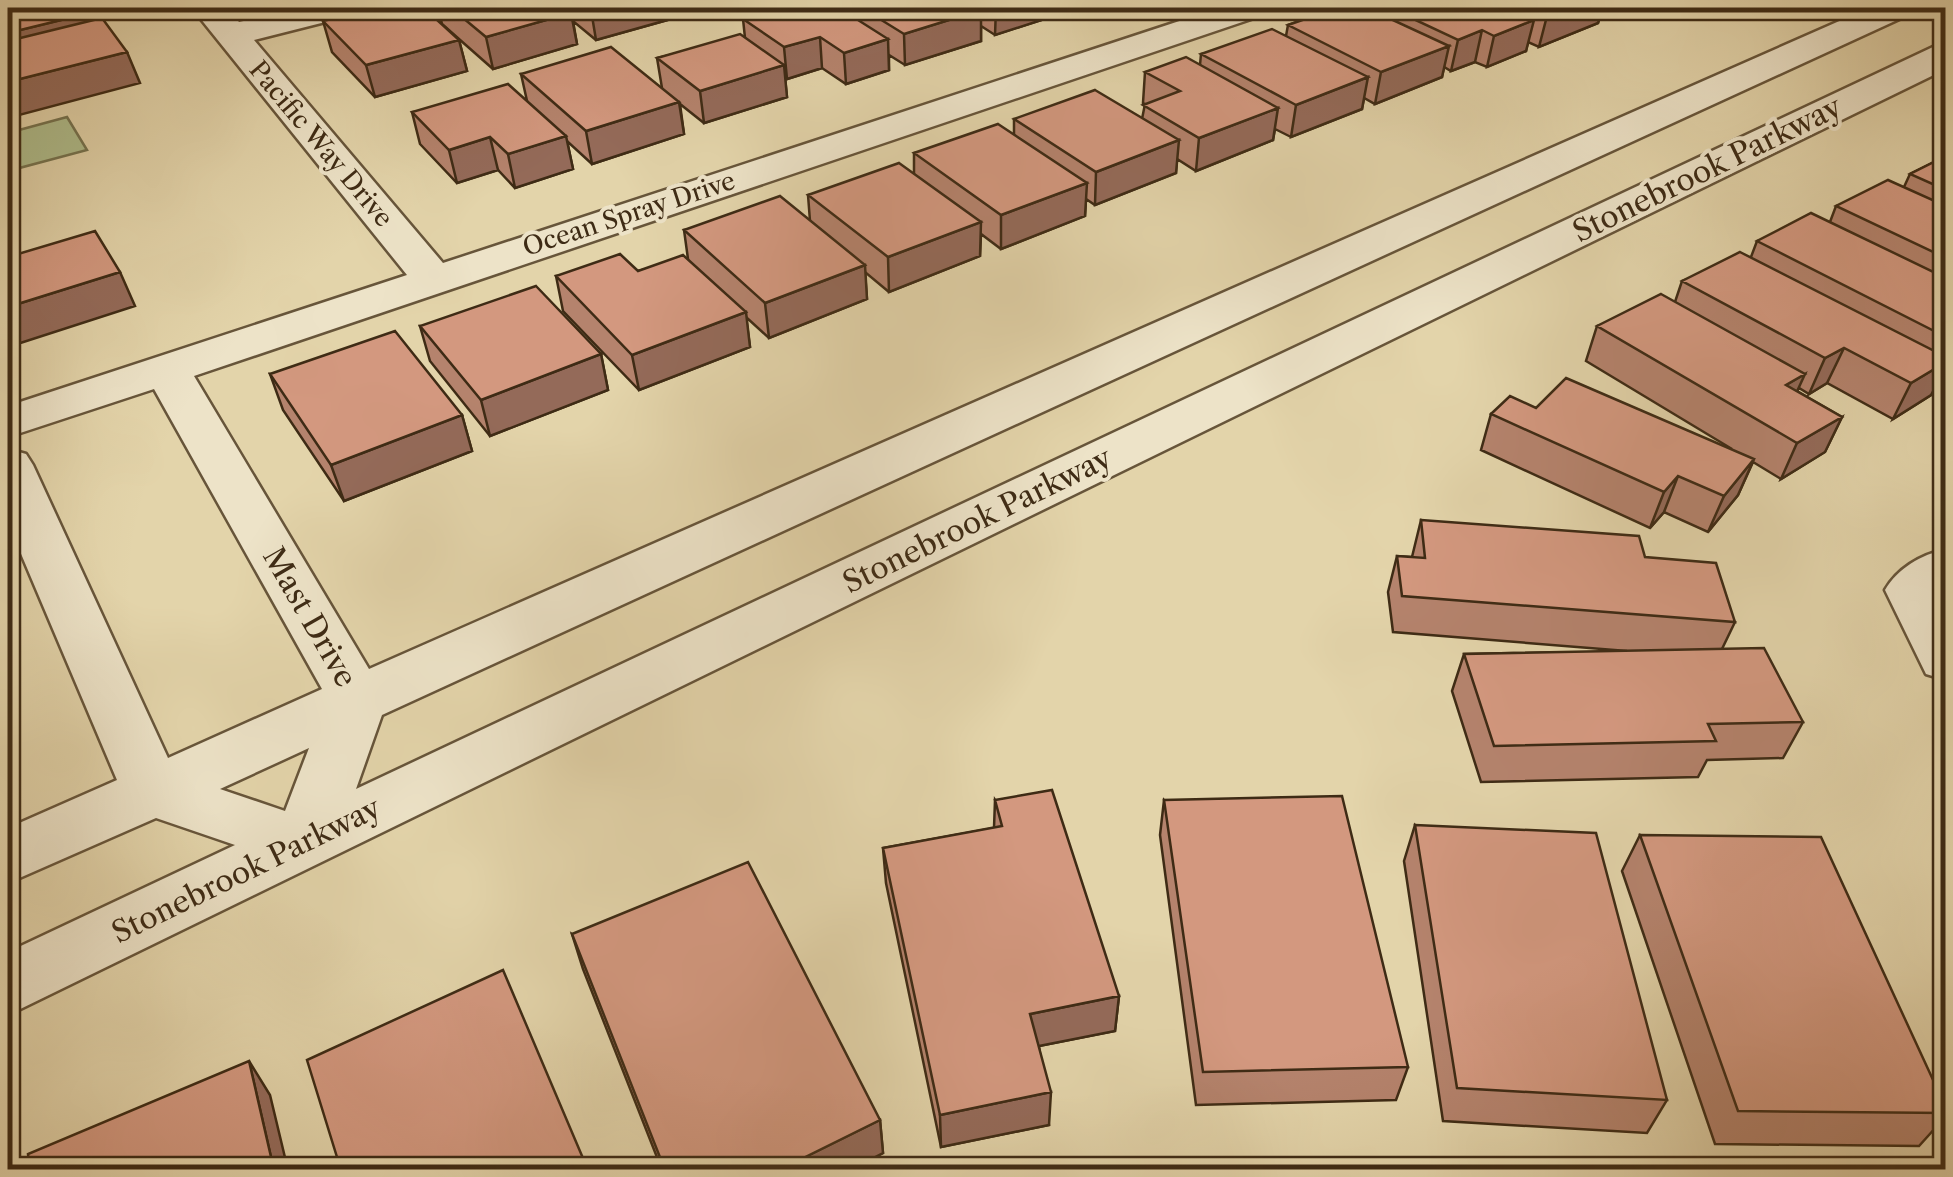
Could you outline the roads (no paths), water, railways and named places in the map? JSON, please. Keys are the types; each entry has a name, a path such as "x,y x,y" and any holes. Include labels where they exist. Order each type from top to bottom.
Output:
{"street":[{"path":"220,21 340,8"},
{"name":"Ocean Spray Drive","path":"8,422 1251,8"},
{"path":"8,857 1896,8"},
{"name":"Pacific Way Drive","path":"220,21 434,280"},
{"name":"Stonebrook Parkway","path":"8,985 1946,55"},
{"name":"Mast Drive","path":"166,369 358,700 304,843"},
{"path":"8,465 153,792 304,843"},
{"path":"1946,566 1914,590 1946,659"}]}
